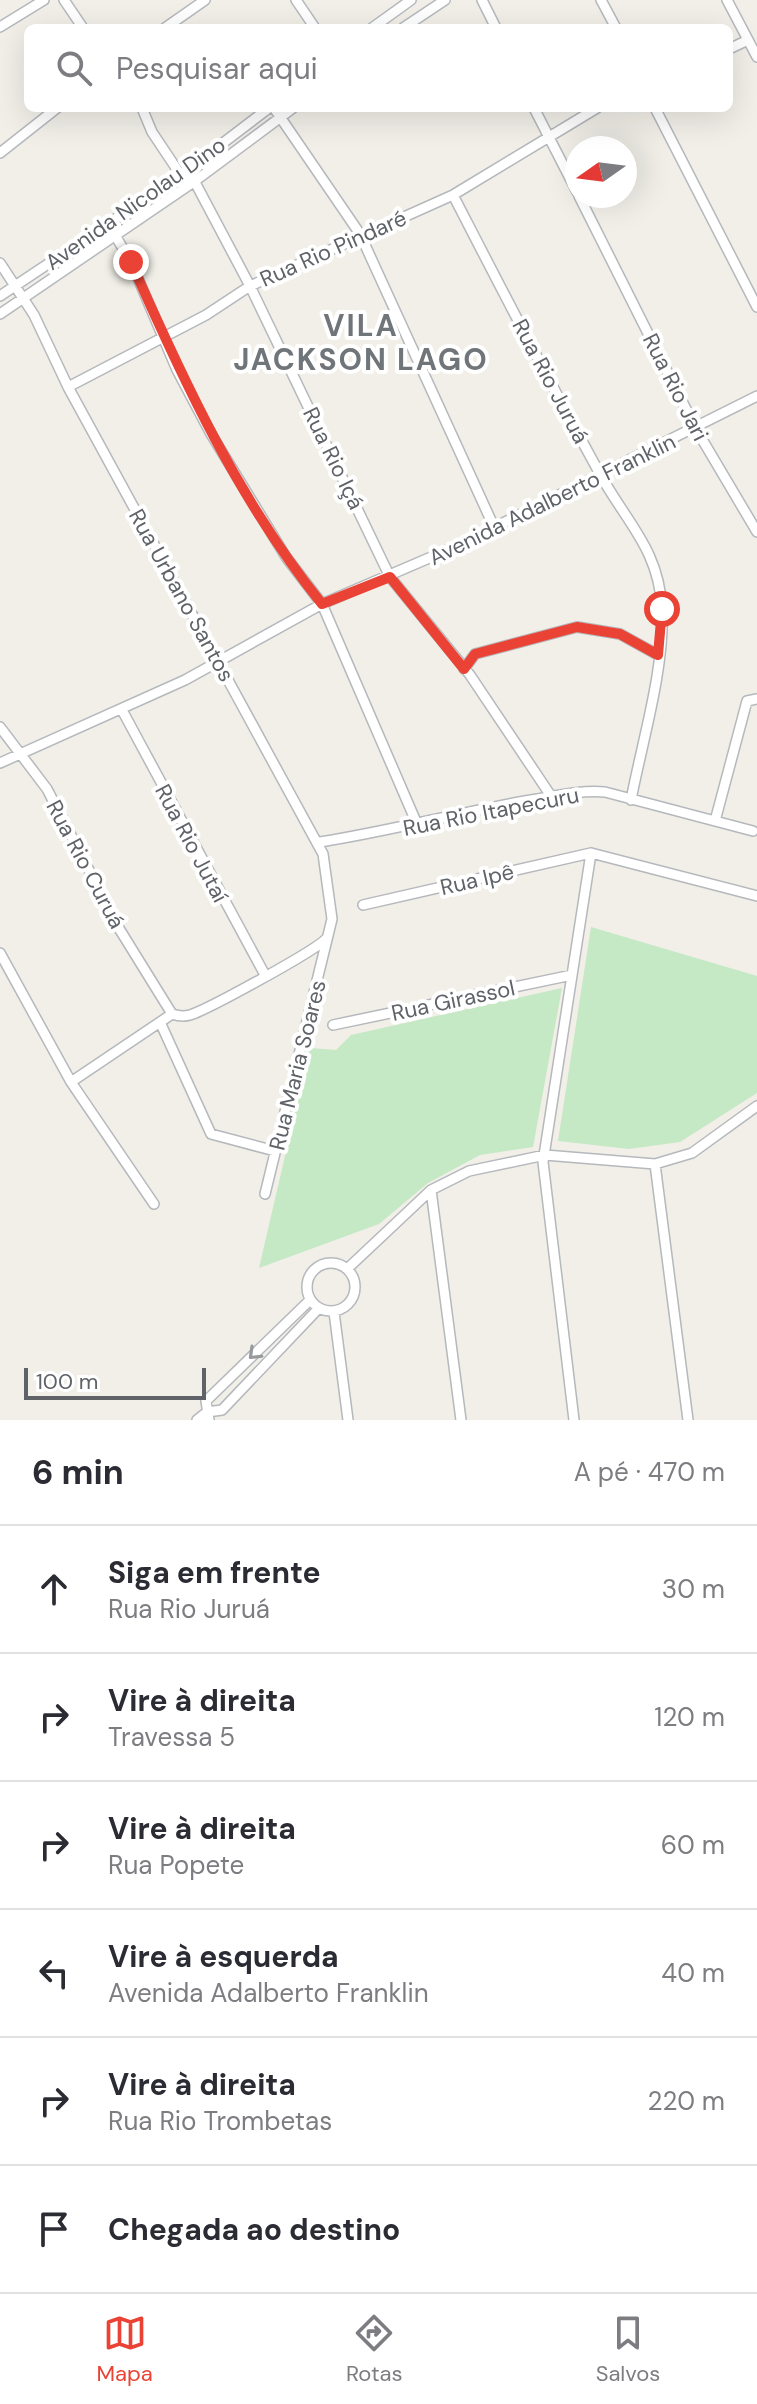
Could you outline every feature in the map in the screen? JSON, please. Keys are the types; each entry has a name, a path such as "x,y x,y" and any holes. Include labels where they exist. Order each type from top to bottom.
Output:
{"street":[{"path":"0,27 44,0"},
{"path":"64,0 80,24"},
{"path":"171,24 205,0"},
{"path":"296,0 312,24"},
{"path":"378,24 411,0"},
{"path":"409,24 445,0"},
{"path":"482,0 494,24"},
{"path":"601,0 614,24"},
{"path":"727,0 757,57"},
{"path":"733,47 748,40"},
{"path":"0,153 52,112"},
{"name":"Rua Rio Içá","path":"144,112 152,132 185,172 250,286 390,577 464,669 551,796"},
{"name":"Avenida Nicolau Dino","path":"0,314 266,112"},
{"path":"275,112 360,234 494,527"},
{"name":"Avenida Nicolau Dino","path":"0,296 14,285 191,184 288,112"},
{"name":"Rua Rio Jari","path":"536,112 565,168"},
{"name":"Rua Rio Pindaré","path":"68,387 206,315 250,286 360,234 453,195 590,112"},
{"path":"657,112 757,307"},
{"name":"Rua Rio Juruá","path":"453,195 600,475 640,532 650,556 662,609 658,655 631,800"},
{"name":"Rua Rio Jari","path":"585,208 696,429 757,532"},
{"path":"112,229 131,262 162,337 245,491 298,575 322,604 417,824"},
{"name":"Rua Urbano Santos","path":"0,263 22,297 68,387 219,660 282,783 320,842 333,911 328,935"},
{"name":"Avenida Adalberto Franklin","path":"0,763 122,710 322,604 390,577 696,429 757,396"},
{"path":"464,669 475,654 577,627 620,634 658,655"},
{"path":"715,821 747,701 757,699"},
{"name":"Rua Rio Jutaí","path":"122,710 265,975"},
{"name":"Rua Rio Curuá","path":"0,727 47,789 168,1010"},
{"name":"Rua Rio Itapecuru","path":"320,842 551,796 593,791 753,831"},
{"path":"574,1420 545,1155 591,853 757,896"},
{"name":"Rua Ipê","path":"363,905 591,853"},
{"path":"71,1082 160,1022 168,1010 193,1015 319,945 328,935"},
{"name":"Rua Maria Soares","path":"265,1194 328,935"},
{"path":"0,953 71,1082 154,1204"},
{"name":"Rua Girassol","path":"333,1025 572,975"},
{"path":"160,1022 211,1134 275,1151"},
{"path":"347,1269 431,1190 469,1171 545,1155 655,1164 692,1153 757,1106"},
{"path":"655,1164 688,1420"},
{"path":"431,1190 461,1420"},
{"path":"330,1263 347,1269 355,1284 355,1292 347,1306 334,1312 319,1308 310,1300 307,1287 314,1271 330,1263"},
{"path":"208,1416 206,1401 310,1300"},
{"path":"197,1420 222,1410 319,1308"},
{"path":"334,1312 348,1420"}],"green space":[{"path":"591,927 757,976 757,1093 680,1142 629,1149 558,1141"},
{"path":"562,988 533,1147 480,1155 428,1183 379,1224 259,1268 310,1048 336,1050 351,1035"}],"district":[{"name":"VILA JACKSON LAGO","path":"361,343"}],"route":[{"path":"131,262 177,370 211,434 286,557 322,604 390,577 464,669 475,654 577,627 620,634 658,655 662,609"}]}
